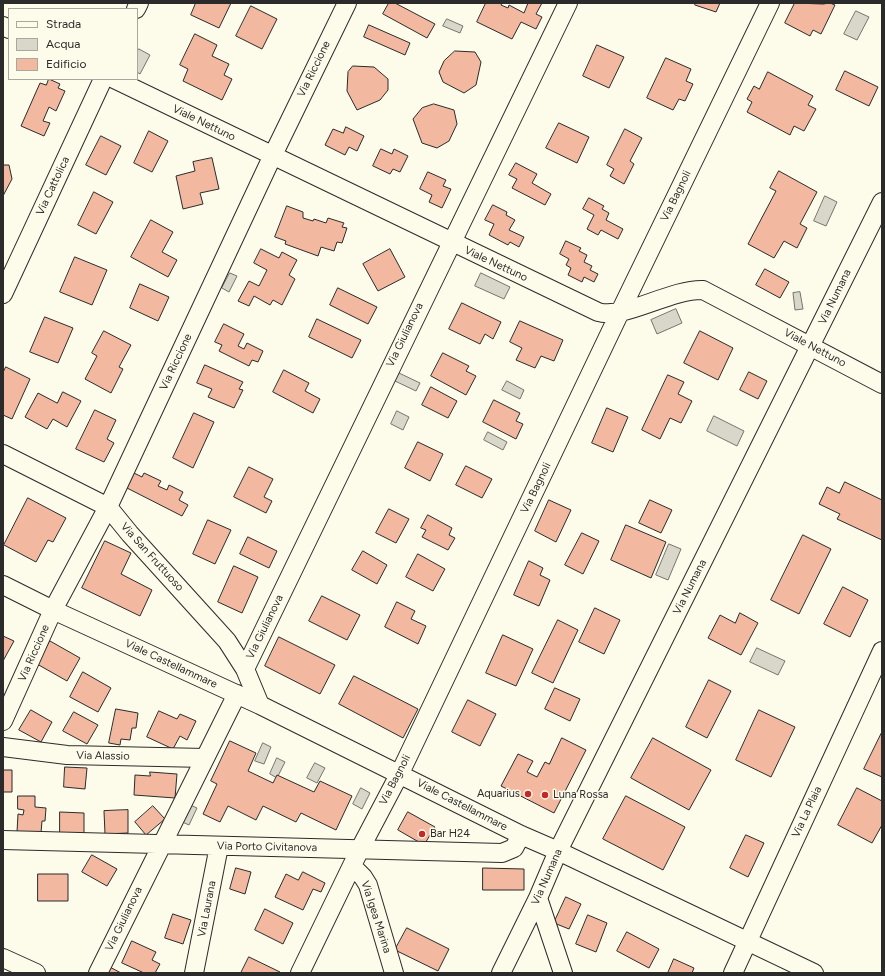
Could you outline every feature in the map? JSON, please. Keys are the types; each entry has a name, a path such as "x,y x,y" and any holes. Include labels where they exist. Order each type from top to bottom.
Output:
{"street":[{"name":"Via Riccione","path":"3,721 7,704 53,610 108,506 346,3"},
{"name":"Via Giulianova","path":"244,669 450,242 568,3"},
{"name":"Via Bagnoli","path":"300,973 360,849 400,773 620,312 770,3"},
{"name":"Via Cattolica","path":"3,294 103,80"},
{"name":"Viale Nettuno","path":"116,80 272,157 598,312 606,314 620,312 680,292 703,290 811,345 882,384"},
{"name":"Via Numana","path":"501,973 538,898 558,851 882,202"},
{"name":"Via San Fruttuoso","path":"3,454 108,506 139,544 227,641 244,669 260,705"},
{"name":"Viale Castellammare","path":"3,585 53,610 260,705 400,773 521,835 558,851 814,973"},
{"name":"Via La Plaia","path":"733,973 882,651"},
{"name":"Via Giulianova","path":"98,973 237,694"},
{"name":"Via Alassio","path":"3,747 67,755 204,758"},
{"name":"Via Porto Civitanova","path":"3,840 505,852 516,847 521,835"},
{"name":"Via Laurana","path":"194,973 220,846"},
{"name":"Via Igea Marina","path":"352,866 364,877 368,885 394,973"},
{"path":"538,898 563,973"},
{"path":"3,958 36,973"}],"water":[{"path":"856,11 869,17 857,40 844,34"},
{"path":"447,19 463,26 460,33 443,26"},
{"path":"139,49 150,55 140,74 138,73"},
{"path":"825,196 837,202 826,226 814,221"},
{"path":"230,273 237,276 229,292 222,288"},
{"path":"481,273 510,287 504,299 475,286"},
{"path":"800,292 803,309 795,310 793,293"},
{"path":"676,309 682,323 657,334 651,320"},
{"path":"399,373 420,383 416,391 395,381"},
{"path":"507,381 524,390 520,399 502,390"},
{"path":"397,411 409,417 403,430 391,424"},
{"path":"714,416 744,431 737,446 707,431"},
{"path":"488,432 507,442 503,450 484,440"},
{"path":"669,544 681,549 668,580 656,575"},
{"path":"757,648 785,661 778,675 750,662"},
{"path":"263,743 271,747 264,764 255,761"},
{"path":"277,758 285,762 277,778 270,774"},
{"path":"315,763 325,768 317,783 307,778"},
{"path":"361,788 370,793 362,809 353,804"},
{"path":"188,804 197,808 189,825 180,821"}],"building":[{"path":"196,3 231,3 219,28 191,15"},
{"path":"389,3 395,3 435,24 427,38 383,14"},
{"path":"486,3 502,3 501,5 508,8 509,5 524,13 528,3 542,3 536,14 542,17 536,29 521,22 512,39 477,22"},
{"path":"696,3 720,3 716,12 695,5"},
{"path":"795,3 830,3 835,5 821,34 813,30 810,36 785,23"},
{"path":"251,6 277,19 262,49 236,36"},
{"path":"369,25 410,43 405,55 364,37"},
{"path":"195,34 217,45 212,56 229,64 224,75 232,79 222,100 183,81 188,69 180,65"},
{"path":"597,45 624,57 609,88 583,76"},
{"path":"455,51 475,52 481,62 476,85 464,93 443,82 439,72 444,61"},
{"path":"666,58 691,69 686,81 693,84 685,101 679,99 673,110 647,98"},
{"path":"353,66 374,67 388,79 388,90 380,100 357,110 347,91 348,72"},
{"path":"845,71 878,87 869,106 836,90"},
{"path":"768,72 813,96 808,105 816,109 804,131 794,126 790,135 747,112 752,102 747,99 754,86 759,89"},
{"path":"48,80 51,80 60,84 58,88 65,91 56,111 49,107 43,121 50,123 44,136 21,126 40,83 46,85"},
{"path":"434,104 454,110 457,124 449,141 437,148 422,143 413,119 422,108"},
{"path":"559,123 589,137 577,163 546,148"},
{"path":"346,127 364,136 357,151 349,147 345,155 325,145 333,129 343,133"},
{"path":"625,129 642,138 630,161 634,164 624,184 610,176 614,169 607,165"},
{"path":"149,131 168,141 152,172 134,163"},
{"path":"101,136 121,146 106,175 86,165"},
{"path":"381,149 392,154 394,149 408,156 400,172 393,169 390,174 373,166"},
{"path":"212,158 219,189 200,193 203,204 183,209 176,176 195,171 193,162"},
{"path":"516,163 537,174 532,183 551,194 545,205 512,188 517,179 509,175"},
{"path":"3,165 9,165 12,179 3,196"},
{"path":"779,171 817,192 800,224 807,228 797,248 784,241 774,258 748,244 776,191 770,188"},
{"path":"428,172 446,180 443,186 451,189 442,208 429,202 432,195 420,189"},
{"path":"94,192 113,202 96,234 78,225"},
{"path":"589,198 604,206 602,209 609,213 606,220 623,229 618,239 601,230 598,235 587,229 594,215 583,209"},
{"path":"493,205 507,212 506,215 515,220 509,230 524,237 519,247 510,242 508,245 489,235 494,224 485,220"},
{"path":"287,206 303,212 303,218 313,221 314,219 326,223 328,218 344,223 342,227 347,228 342,243 337,242 334,251 321,247 318,256 285,244 286,241 275,237"},
{"path":"151,220 173,232 162,252 177,260 168,277 131,257"},
{"path":"566,241 581,248 579,251 587,255 584,262 592,266 590,270 598,274 594,282 584,277 582,282 568,275 571,268 566,265 569,259 560,254"},
{"path":"261,249 279,258 282,252 297,260 289,275 295,279 282,305 273,300 270,305 254,296 249,306 238,301 249,281 259,286 267,270 254,263"},
{"path":"390,249 405,277 378,291 363,264"},
{"path":"75,257 107,270 92,305 60,292"},
{"path":"765,269 789,282 780,298 756,285"},
{"path":"140,284 169,297 158,321 130,308"},
{"path":"338,288 377,307 368,324 330,305"},
{"path":"462,303 501,322 493,339 485,334 480,344 449,329"},
{"path":"45,317 73,328 58,363 30,352"},
{"path":"317,319 361,340 352,358 309,337"},
{"path":"520,321 563,340 554,361 541,356 535,368 516,360 522,348 510,342"},
{"path":"224,324 244,334 238,346 244,349 247,343 263,351 258,362 252,360 249,366 219,351 222,345 215,342"},
{"path":"104,331 131,345 119,367 123,369 111,393 85,379 97,356 92,353"},
{"path":"700,331 733,348 718,380 684,363"},
{"path":"443,353 469,366 466,371 476,376 466,395 431,376"},
{"path":"205,365 243,382 239,389 243,390 234,408 208,397 212,389 197,383"},
{"path":"6,367 30,379 12,419 3,415 3,373"},
{"path":"284,370 309,383 305,391 320,399 313,413 273,392"},
{"path":"749,372 767,381 758,399 740,390"},
{"path":"668,375 684,382 678,394 692,401 681,423 670,418 660,439 642,430"},
{"path":"431,387 457,401 448,418 422,405"},
{"path":"63,392 81,401 67,427 53,419 47,429 25,417 38,393 57,403"},
{"path":"494,400 520,413 516,421 523,424 516,439 483,422"},
{"path":"607,408 628,417 613,452 592,443"},
{"path":"95,410 116,420 107,439 114,443 104,462 76,449"},
{"path":"194,413 214,422 193,468 173,458"},
{"path":"418,442 443,454 430,481 405,468"},
{"path":"466,466 492,479 482,498 456,485"},
{"path":"249,467 273,479 264,497 272,501 266,513 234,497"},
{"path":"134,473 142,477 144,473 161,481 158,486 167,490 169,485 183,492 179,500 188,505 182,516 127,488"},
{"path":"845,482 882,500 882,540 837,519 840,514 819,504 827,487 839,493"},
{"path":"28,498 66,518 53,542 48,540 36,562 4,545"},
{"path":"549,500 571,510 556,542 535,531"},
{"path":"650,500 672,510 661,533 639,523"},
{"path":"389,509 409,519 396,543 376,533"},
{"path":"428,515 452,528 449,535 455,538 448,550 422,537 426,530 421,528"},
{"path":"208,520 231,530 215,564 193,554"},
{"path":"626,525 666,542 651,578 611,560"},
{"path":"582,533 599,541 583,574 565,565"},
{"path":"803,535 831,549 799,614 771,600"},
{"path":"248,537 277,551 269,568 240,554"},
{"path":"105,541 131,553 121,574 152,590 140,616 82,588"},
{"path":"363,551 387,565 377,584 352,570"},
{"path":"418,554 445,569 433,591 406,577"},
{"path":"529,561 543,568 540,575 550,580 539,606 514,595"},
{"path":"234,566 258,577 242,613 218,602"},
{"path":"843,587 868,600 850,637 824,624"},
{"path":"322,596 360,615 347,640 309,621"},
{"path":"397,602 415,611 411,619 426,626 418,644 385,627"},
{"path":"595,608 620,620 604,654 579,642"},
{"path":"740,613 758,623 741,655 708,638 720,615 735,623"},
{"path":"558,620 578,630 553,683 532,673"},
{"path":"503,635 533,649 516,686 486,673"},
{"path":"3,636 14,641 3,661"},
{"path":"279,637 335,665 320,694 265,666"},
{"path":"50,641 80,658 67,681 37,664"},
{"path":"83,672 111,688 98,712 70,697"},
{"path":"354,676 418,709 403,738 339,704"},
{"path":"709,680 731,691 707,738 686,727"},
{"path":"555,688 580,699 570,721 545,709"},
{"path":"468,700 496,714 480,746 452,732"},
{"path":"116,709 138,713 136,728 132,728 130,740 121,739 120,745 109,743"},
{"path":"31,710 52,722 41,742 19,730"},
{"path":"759,710 795,727 771,777 736,760"},
{"path":"159,711 177,719 180,714 196,721 187,740 180,736 173,749 147,737"},
{"path":"74,712 98,725 87,744 63,731"},
{"path":"882,732 882,777 864,769"},
{"path":"562,738 586,750 554,813 501,786 518,754 533,761 527,772 537,777 545,762 549,764"},
{"path":"653,738 711,770 689,810 631,778"},
{"path":"230,741 256,753 248,771 273,783 277,775 314,792 320,781 352,796 336,830 301,813 296,822 263,806 256,820 228,806 220,822 203,814 217,784 211,781"},
{"path":"65,767 87,768 85,789 64,787"},
{"path":"3,770 12,770 12,792 3,792"},
{"path":"150,772 177,774 175,798 134,795 135,775 150,776"},
{"path":"857,788 882,801 882,825 872,843 838,825"},
{"path":"18,796 35,796 35,807 46,808 45,821 42,821 41,833 17,832 18,814 23,815 24,810 18,809"},
{"path":"626,796 685,827 663,870 603,839"},
{"path":"153,806 165,819 146,835 135,822"},
{"path":"128,810 128,833 105,834 104,811"},
{"path":"60,812 84,813 84,834 60,834"},
{"path":"408,812 435,827 424,845 398,830"},
{"path":"746,835 764,843 748,877 730,868"},
{"path":"92,855 117,869 107,886 82,872"},
{"path":"236,868 251,872 245,894 230,889"},
{"path":"483,868 524,869 524,890 483,890"},
{"path":"303,872 325,883 321,892 313,889 303,910 275,897 286,874 298,880"},
{"path":"38,874 68,874 68,901 38,901"},
{"path":"566,897 581,904 569,929 554,923"},
{"path":"265,909 293,923 283,944 255,930"},
{"path":"173,914 191,920 183,944 165,938"},
{"path":"588,915 607,923 596,952 576,944"},
{"path":"407,928 449,949 438,971 395,950"},
{"path":"627,932 659,949 649,968 617,951"},
{"path":"132,941 156,952 152,960 160,964 155,973 144,973 122,963"},
{"path":"249,957 280,972 241,973"},
{"path":"674,959 694,968 692,973 668,973"},
{"path":"108,966 121,973 105,973"}],"place":[{"name":"Aquarius","path":"528,794"},
{"name":"Luna Rossa","path":"545,795"},
{"name":"Bar H24","path":"422,834"}]}
